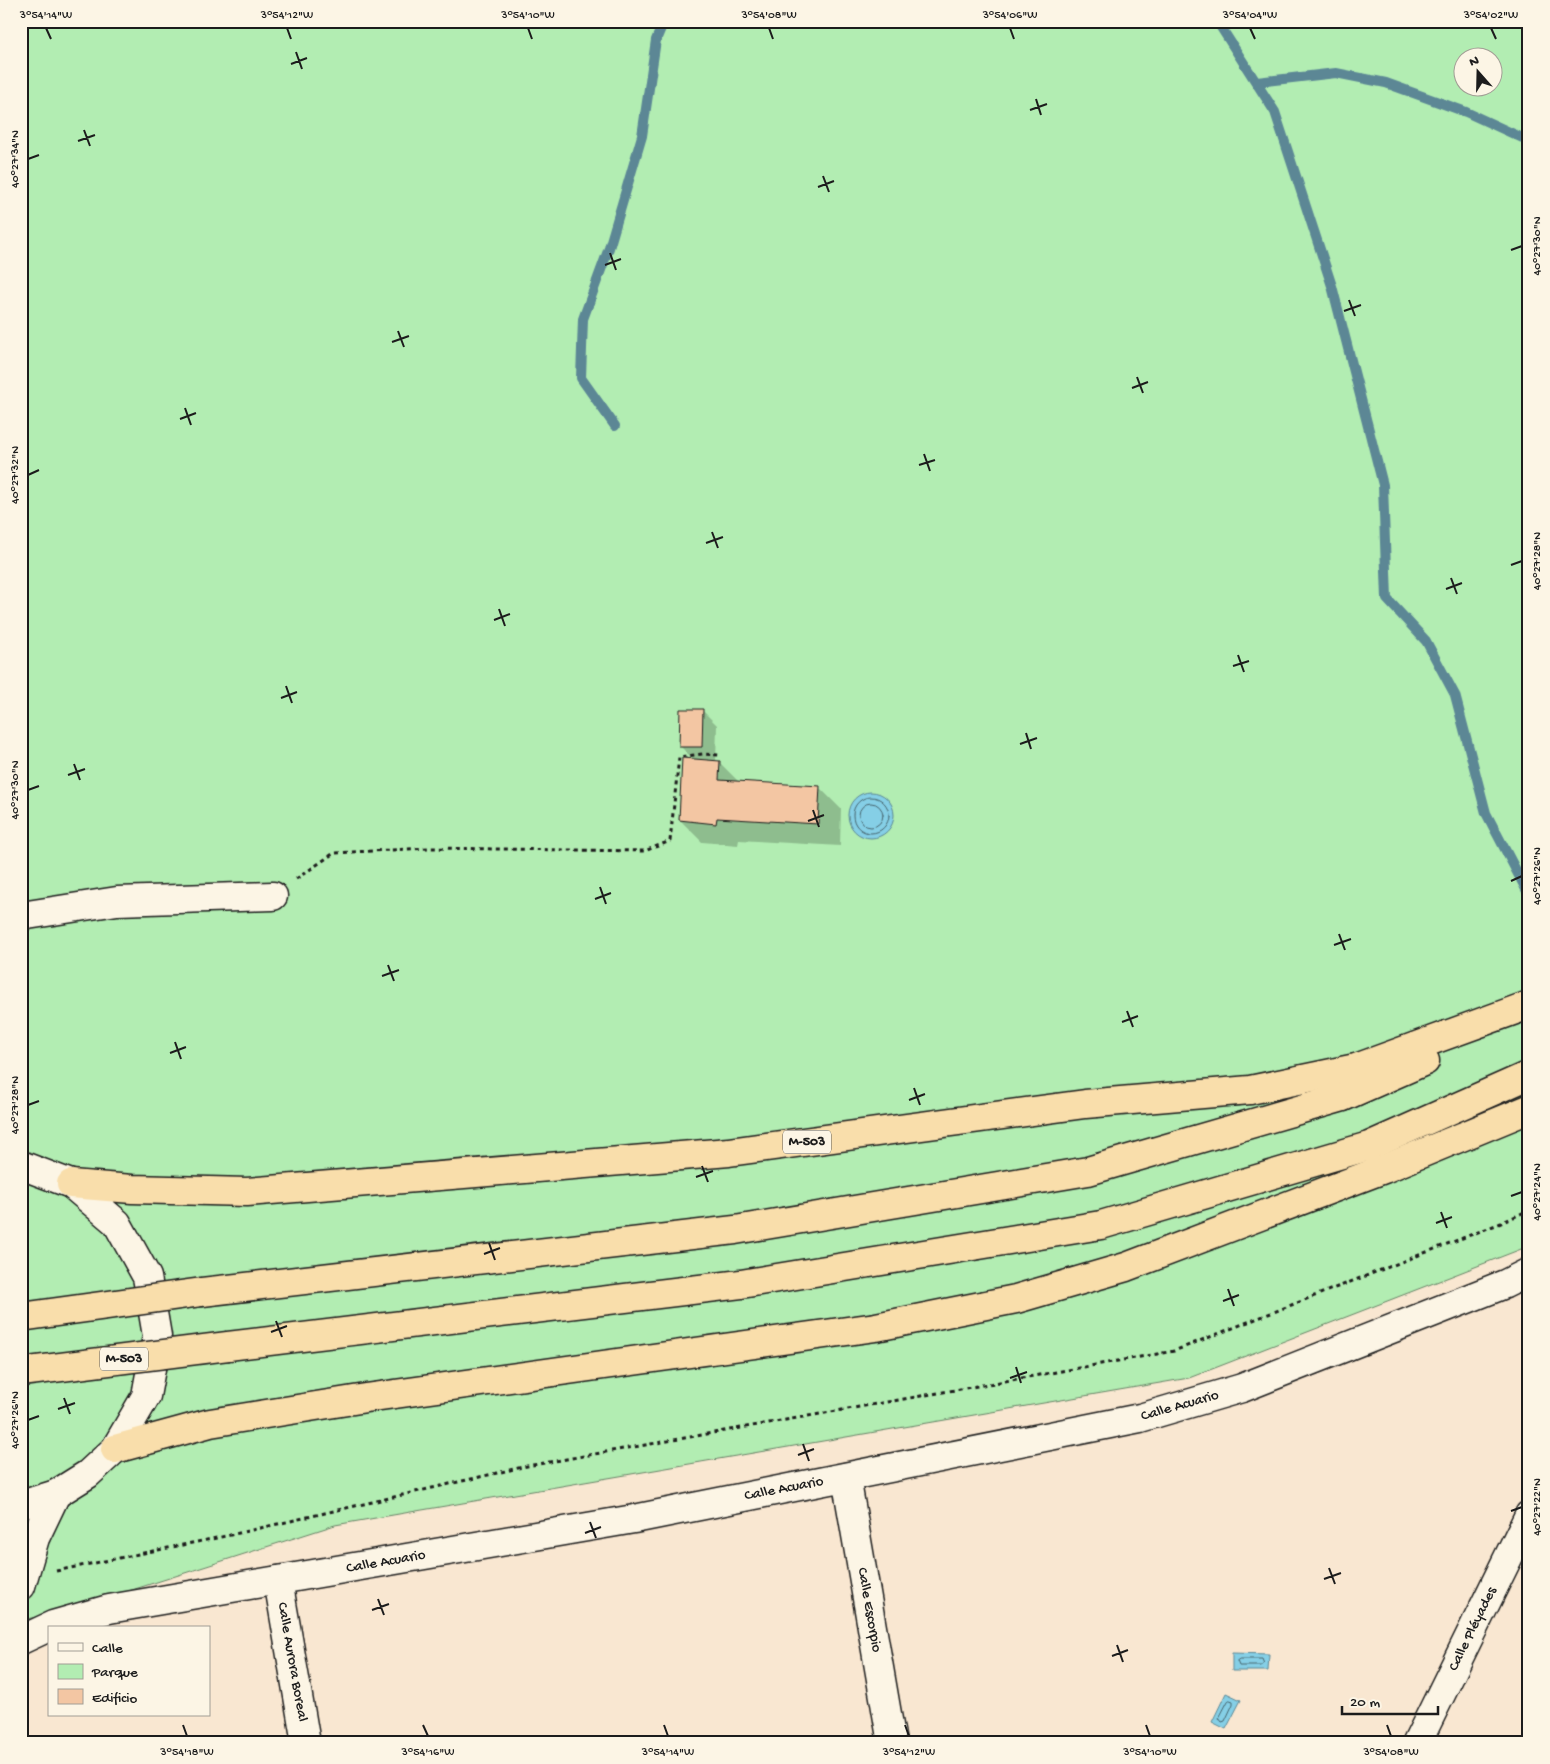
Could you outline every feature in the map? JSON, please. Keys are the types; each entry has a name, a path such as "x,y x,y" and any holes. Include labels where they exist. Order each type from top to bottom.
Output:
{"highway":[{"name":"M-503","path":"71,1184 132,1189 247,1192 729,1152 1085,1104 1250,1090 1356,1068 1529,1005"},
{"path":"21,1317 202,1292 735,1230 1088,1171 1343,1097 1529,1014"},
{"name":"M-503","path":"21,1372 741,1284 1101,1224 1369,1146 1529,1075"},
{"path":"115,1449 210,1423 366,1398 876,1327 1016,1299 1135,1263 1384,1169 1529,1109"}],"street":[{"path":"21,916 117,901 273,896"},
{"name":"M-503","path":"21,1165 71,1184 118,1223 147,1277 157,1336 146,1396 115,1449 88,1474 56,1494 21,1505"},
{"name":"Calle Acuario","path":"51,1626 109,1609 634,1519 1140,1418 1242,1388 1505,1284 1529,1272"},
{"name":"Calle Escorpio","path":"846,1477 892,1743"},
{"path":"22,1582 35,1538 56,1494"},
{"name":"Calle Pléyades","path":"1417,1743 1529,1515"},
{"name":"Calle Aurora Boreal","path":"278,1580 306,1743"},
{"name":"Calle Acuario","path":"21,1640 48,1627"}],"path":[{"path":"273,896 334,853 428,848 645,851 670,841 679,757 703,754 719,755"},
{"path":"22,1582 527,1466 1174,1350 1501,1223 1529,1210"}],"green space":[{"path":"21,21 1529,21 1529,1246 1189,1378 335,1525 63,1612 21,1620"}],"water":[{"path":"867,792 875,792 884,796 890,802 894,815 890,828 884,834 875,838 867,838 858,834 852,828 848,819 848,811 852,802 858,796"},
{"path":"1232,1653 1269,1654 1268,1671 1232,1671"},
{"path":"1226,1693 1241,1700 1226,1729 1212,1722"}],"building":[{"path":"680,709 703,709 702,747 679,747"},
{"path":"682,758 720,761 719,780 820,786 818,824 717,818 716,824 679,820"}],"waterway":[{"path":"615,426 581,378 583,319 609,248 642,136 656,40 664,21"},
{"path":"1217,21 1275,112 1332,286 1383,485 1387,599 1426,641 1455,695 1486,813 1529,895"},
{"path":"1257,82 1336,73 1386,83 1466,112 1529,141"}]}
